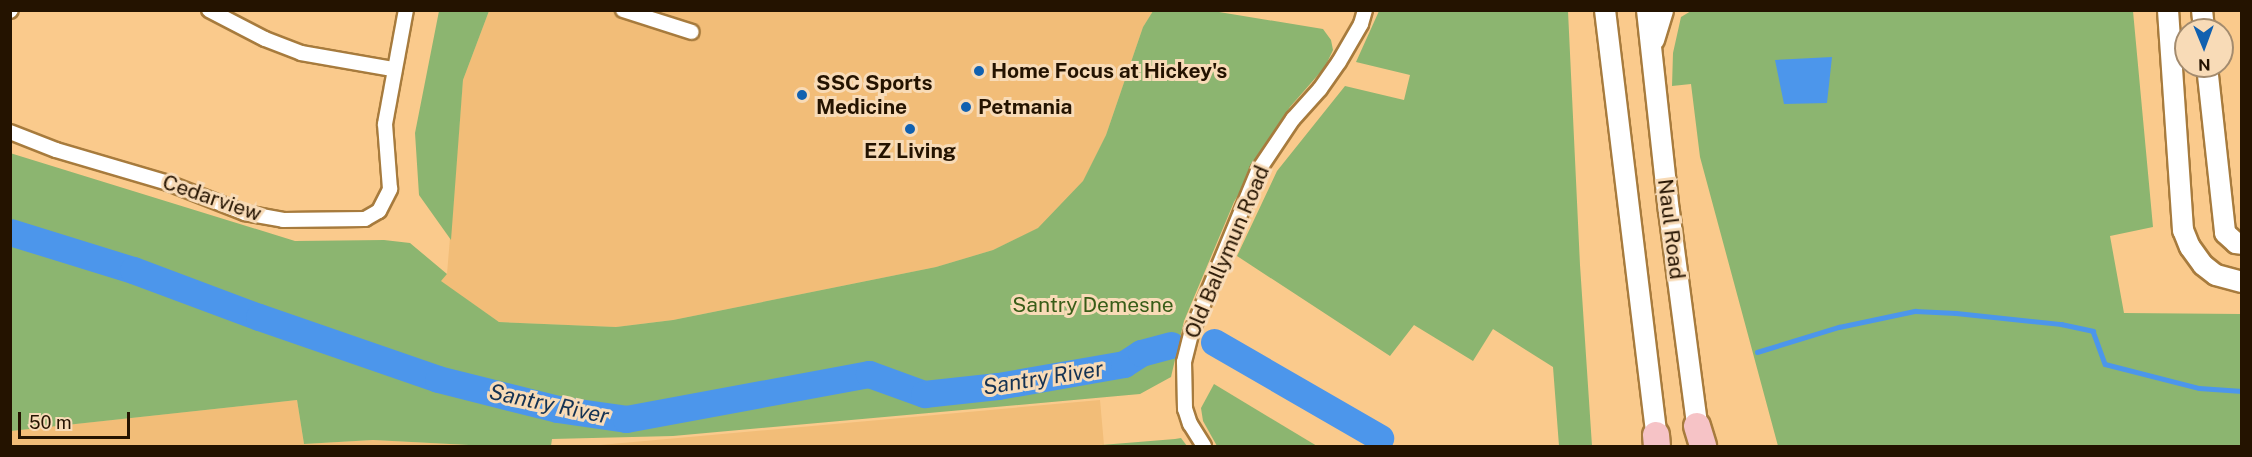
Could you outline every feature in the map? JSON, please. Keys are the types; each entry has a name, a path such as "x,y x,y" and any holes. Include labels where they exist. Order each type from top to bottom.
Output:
{"main road":[{"name":"Naul Road","path":"1605,10 1657,443"},
{"name":"Naul Road","path":"1647,10 1651,58 1700,440"},
{"path":"1651,58 1663,10"},
{"path":"2168,10 2183,230 2190,247 2204,265 2216,274 2241,282"},
{"path":"2208,78 2225,232 2236,243 2241,244"}],"street":[{"path":"209,10 228,14 265,39 301,53 393,69"},
{"name":"Cedarview","path":"10,132 56,150 168,183 245,213 283,220 358,220 379,211 390,189 385,124 393,69 406,10"},
{"path":"623,10 692,32"},
{"name":"Old Ballymun Road","path":"1204,447 1190,424 1185,409 1185,353 1192,331 1258,171 1293,119 1340,62 1361,24 1365,10"}],"shaded area":[{"path":"489,11 1153,11 1143,27 1106,135 1083,182 1039,228 993,250 936,267 673,320 616,327 499,322 440,281 447,274 463,80"},
{"path":"297,400 304,444 373,440 488,446 11,446 10,431"},
{"path":"1100,400 1104,445 589,446"}],"green space":[{"path":"439,11 489,11 463,80 451,240 419,195 415,133"},
{"name":"Santry Demesne","path":"1153,11 1213,11 1323,29 1331,40 1333,50 1325,67 1290,107 1234,202 1184,321 1171,377 1140,394 673,436 552,439 551,446 488,446 373,440 304,444 297,400 11,431 10,153 295,241 384,240 410,243 447,274 441,281 499,322 616,327 673,320 936,267 993,250 1038,228 1083,181 1106,135 1143,27"},
{"path":"1379,11 1568,11 1580,265 1592,446 1559,446 1553,367 1493,329 1473,361 1414,325 1390,356 1237,256 1277,171 1345,86 1404,100 1410,75 1356,62"},
{"path":"1691,11 2133,11 2153,227 2110,236 2124,313 2241,314 2241,446 1778,446 1700,157 1691,84 1672,86 1673,53 1681,17"},
{"path":"1214,384 1317,446 1217,446 1203,421 1201,408"},
{"path":"1181,438 1187,446 1089,446 1175,439"}],"water":[{"path":"1832,57 1827,103 1784,104 1775,60"}],"waterway":[{"name":"Santry River","path":"10,232 133,270 259,317 438,379 557,409 626,419 869,374 924,394 998,386 1124,364 1141,353 1171,345"},
{"path":"1757,352 1839,327 1915,311 1956,313 2061,324 2093,331 2105,364 2199,388 2242,391"},
{"name":"Santry River","path":"1214,342 1380,438"}],"place":[{"name":"Home Focus at Hickey's","path":"979,71"},
{"name":"SSC Sports Medicine","path":"802,95"},
{"name":"Petmania","path":"966,107"},
{"name":"EZ Living","path":"910,129"}]}
